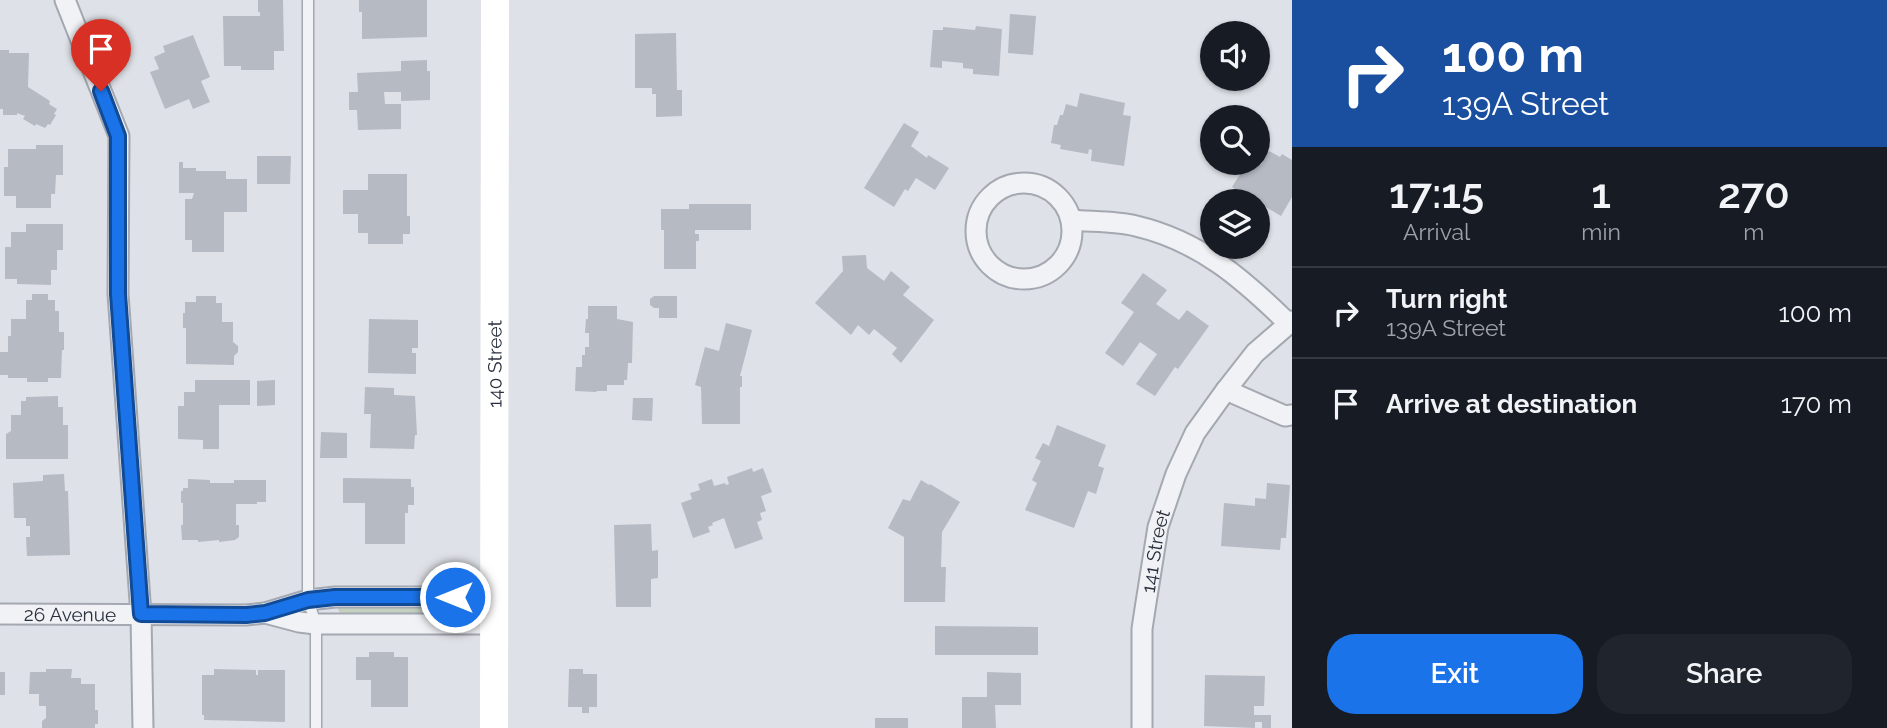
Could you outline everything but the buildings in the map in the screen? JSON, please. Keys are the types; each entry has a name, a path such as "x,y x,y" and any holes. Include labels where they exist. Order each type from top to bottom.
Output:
{"main road":[{"name":"140 Street","path":"494,728 495,0"}],"street":[{"path":"65,0 118,136 118,294 141,614 143,728"},
{"path":"1024,183 1040,186 1054,193 1071,220 1072,235 1068,251 1059,264 1047,273 1032,278 1016,279 1001,273 989,264 980,251 976,236 977,220 983,205 994,193 1008,186 1024,183"},
{"path":"1071,220 1133,225 1164,234 1230,270 1290,322"},
{"name":"141 Street","path":"1142,728 1142,629 1158,527 1176,474 1195,433 1226,390 1255,354 1290,322"},
{"path":"1226,390 1284,415 1292,415"},
{"name":"26 Avenue","path":"0,614 246,615 265,613 308,600 335,597 495,610"},
{"name":"26 Avenue","path":"265,613 316,624 495,610"}],"lane":[{"path":"308,0 308,600 316,624 316,728"}],"green space":[{"path":"337,607 444,607 447,610 444,613 340,613"}],"route":[{"path":"101,91 118,136 118,294 141,614 246,615 265,613 316,598 455,597"}]}
